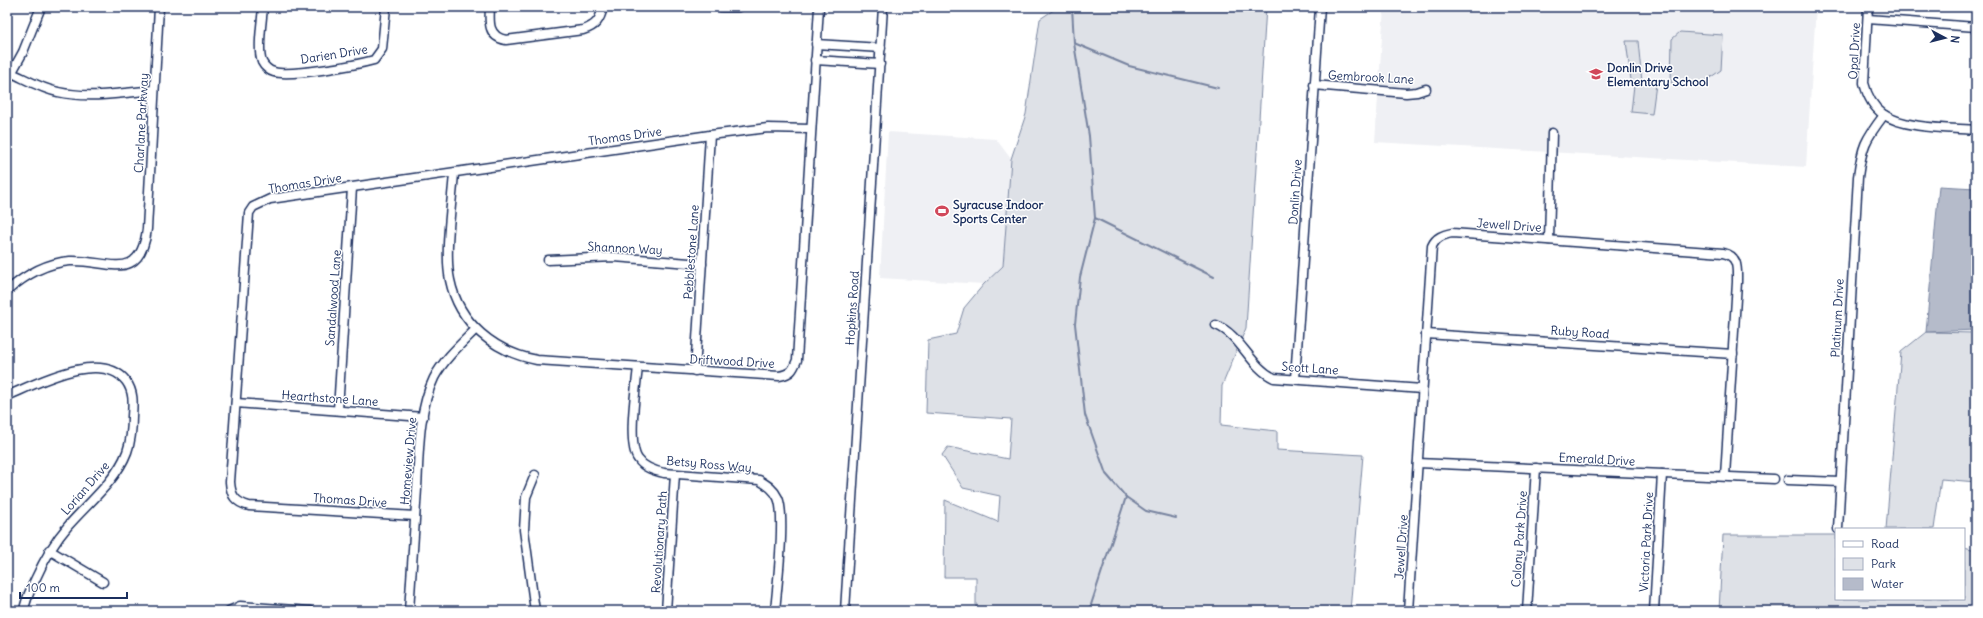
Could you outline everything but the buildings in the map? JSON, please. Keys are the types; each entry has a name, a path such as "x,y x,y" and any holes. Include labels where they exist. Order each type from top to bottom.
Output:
{"street":[{"path":"7,82 41,7"},
{"name":"Charlane Parkway","path":"7,291 16,283 42,268 58,263 71,261 120,266 137,259 145,240 159,7"},
{"name":"Darien Drive","path":"263,7 261,58 266,67 275,72 292,73 374,60 382,49 386,7"},
{"path":"490,7 489,21 493,34 499,39 506,40 583,30 593,27 597,23 603,7"},
{"path":"721,7 738,7"},
{"name":"Driftwood Drive","path":"454,173 449,255 450,280 461,309 476,330 487,340 506,352 524,358 638,367 779,376 789,374 794,369 797,360 819,7"},
{"name":"Hopkins Road","path":"845,611 883,7"},
{"name":"Donlin Drive","path":"1295,379 1320,7"},
{"name":"Opal Drive","path":"1868,7 1864,83 1867,94 1884,115"},
{"path":"1868,19 1976,27"},
{"path":"816,44 881,48"},
{"path":"815,60 880,64"},
{"path":"12,73 47,89 68,94 93,95 154,90"},
{"name":"Gembrook Lane","path":"1314,86 1406,93 1426,89"},
{"path":"1884,115 1896,120 1914,124 1976,130"},
{"name":"Platinum Drive","path":"1838,528 1858,177 1862,151 1868,136 1884,115"},
{"name":"Thomas Drive","path":"415,516 249,506 240,504 234,498 231,491 230,482 249,213 253,207 270,200 710,135 768,128 811,129"},
{"path":"1549,240 1552,134"},
{"name":"Pebblestone Lane","path":"695,371 710,135"},
{"name":"Sandalwood Lane","path":"338,410 352,188"},
{"name":"Jewell Drive","path":"1408,611 1432,246 1437,239 1443,235 1452,233 1727,254 1737,263 1725,476"},
{"name":"Shannon Way","path":"548,260 614,258 702,264"},
{"name":"Scott Lane","path":"1216,325 1226,329 1268,375 1274,378 1422,390"},
{"name":"Homeview Drive","path":"409,611 423,417 428,395 435,377 447,359 476,330"},
{"name":"Ruby Road","path":"1426,334 1733,354"},
{"name":"Betsy Ross Way","path":"638,367 632,440 634,450 641,464 651,470 675,474 758,480 772,488 779,499 782,517 775,611"},
{"name":"Lorian Drive","path":"7,396 73,371 91,368 105,369 117,373 124,380 132,394 132,428 128,452 120,466 49,550 28,594 24,611"},
{"name":"Hearthstone Lane","path":"236,403 423,417"},
{"name":"Emerald Drive","path":"1418,463 1774,479"},
{"name":"Colony Park Drive","path":"1527,611 1536,468"},
{"name":"Revolutionary Path","path":"666,611 675,474"},
{"name":"Victoria Park Drive","path":"1654,611 1662,474"},
{"path":"535,475 526,497 524,530 535,611"},
{"path":"1788,480 1840,482"},
{"path":"49,550 103,582"},
{"path":"229,611 240,606 310,611"}],"shaded area":[{"name":"Donlin Drive Elementary School","path":"1384,7 1816,7 1806,167 1375,142"},
{"path":"888,132 996,139 1011,159 1003,266 984,284 880,278"}],"green space":[{"path":"1058,7 1266,7 1246,328 1222,386 1221,425 1277,431 1277,450 1363,455 1350,611 976,611 976,577 944,577 945,500 998,522 1000,496 963,488 942,455 948,447 1008,459 1011,419 926,413 928,340 956,334 964,308 984,284 1003,266 1011,159 1026,114 1040,19"},
{"path":"1680,32 1723,35 1721,70 1701,84 1671,83 1672,39"},
{"path":"1626,41 1638,41 1642,82 1656,84 1652,114 1631,112 1634,85 1631,80"},
{"path":"1926,332 1976,333 1976,482 1941,479 1934,528 1886,528 1901,352"},
{"path":"1723,535 1835,535 1835,600 1965,600 1965,548 1976,551 1976,611 1719,611"}],"water":[{"path":"1939,186 1976,188 1976,330 1926,332"}],"waterway":[{"path":"1072,7 1074,43 1089,136 1095,218 1080,277 1075,324 1085,415 1106,474 1126,497 1089,611"},
{"path":"1074,43 1129,66 1218,88"},
{"path":"1095,218 1214,277"},
{"path":"1126,497 1146,511 1176,518"}],"place":[{"name":"Donlin Drive Elementary School","path":"1596,74"},
{"name":"Syracuse Indoor Sports Center","path":"942,211"}]}
